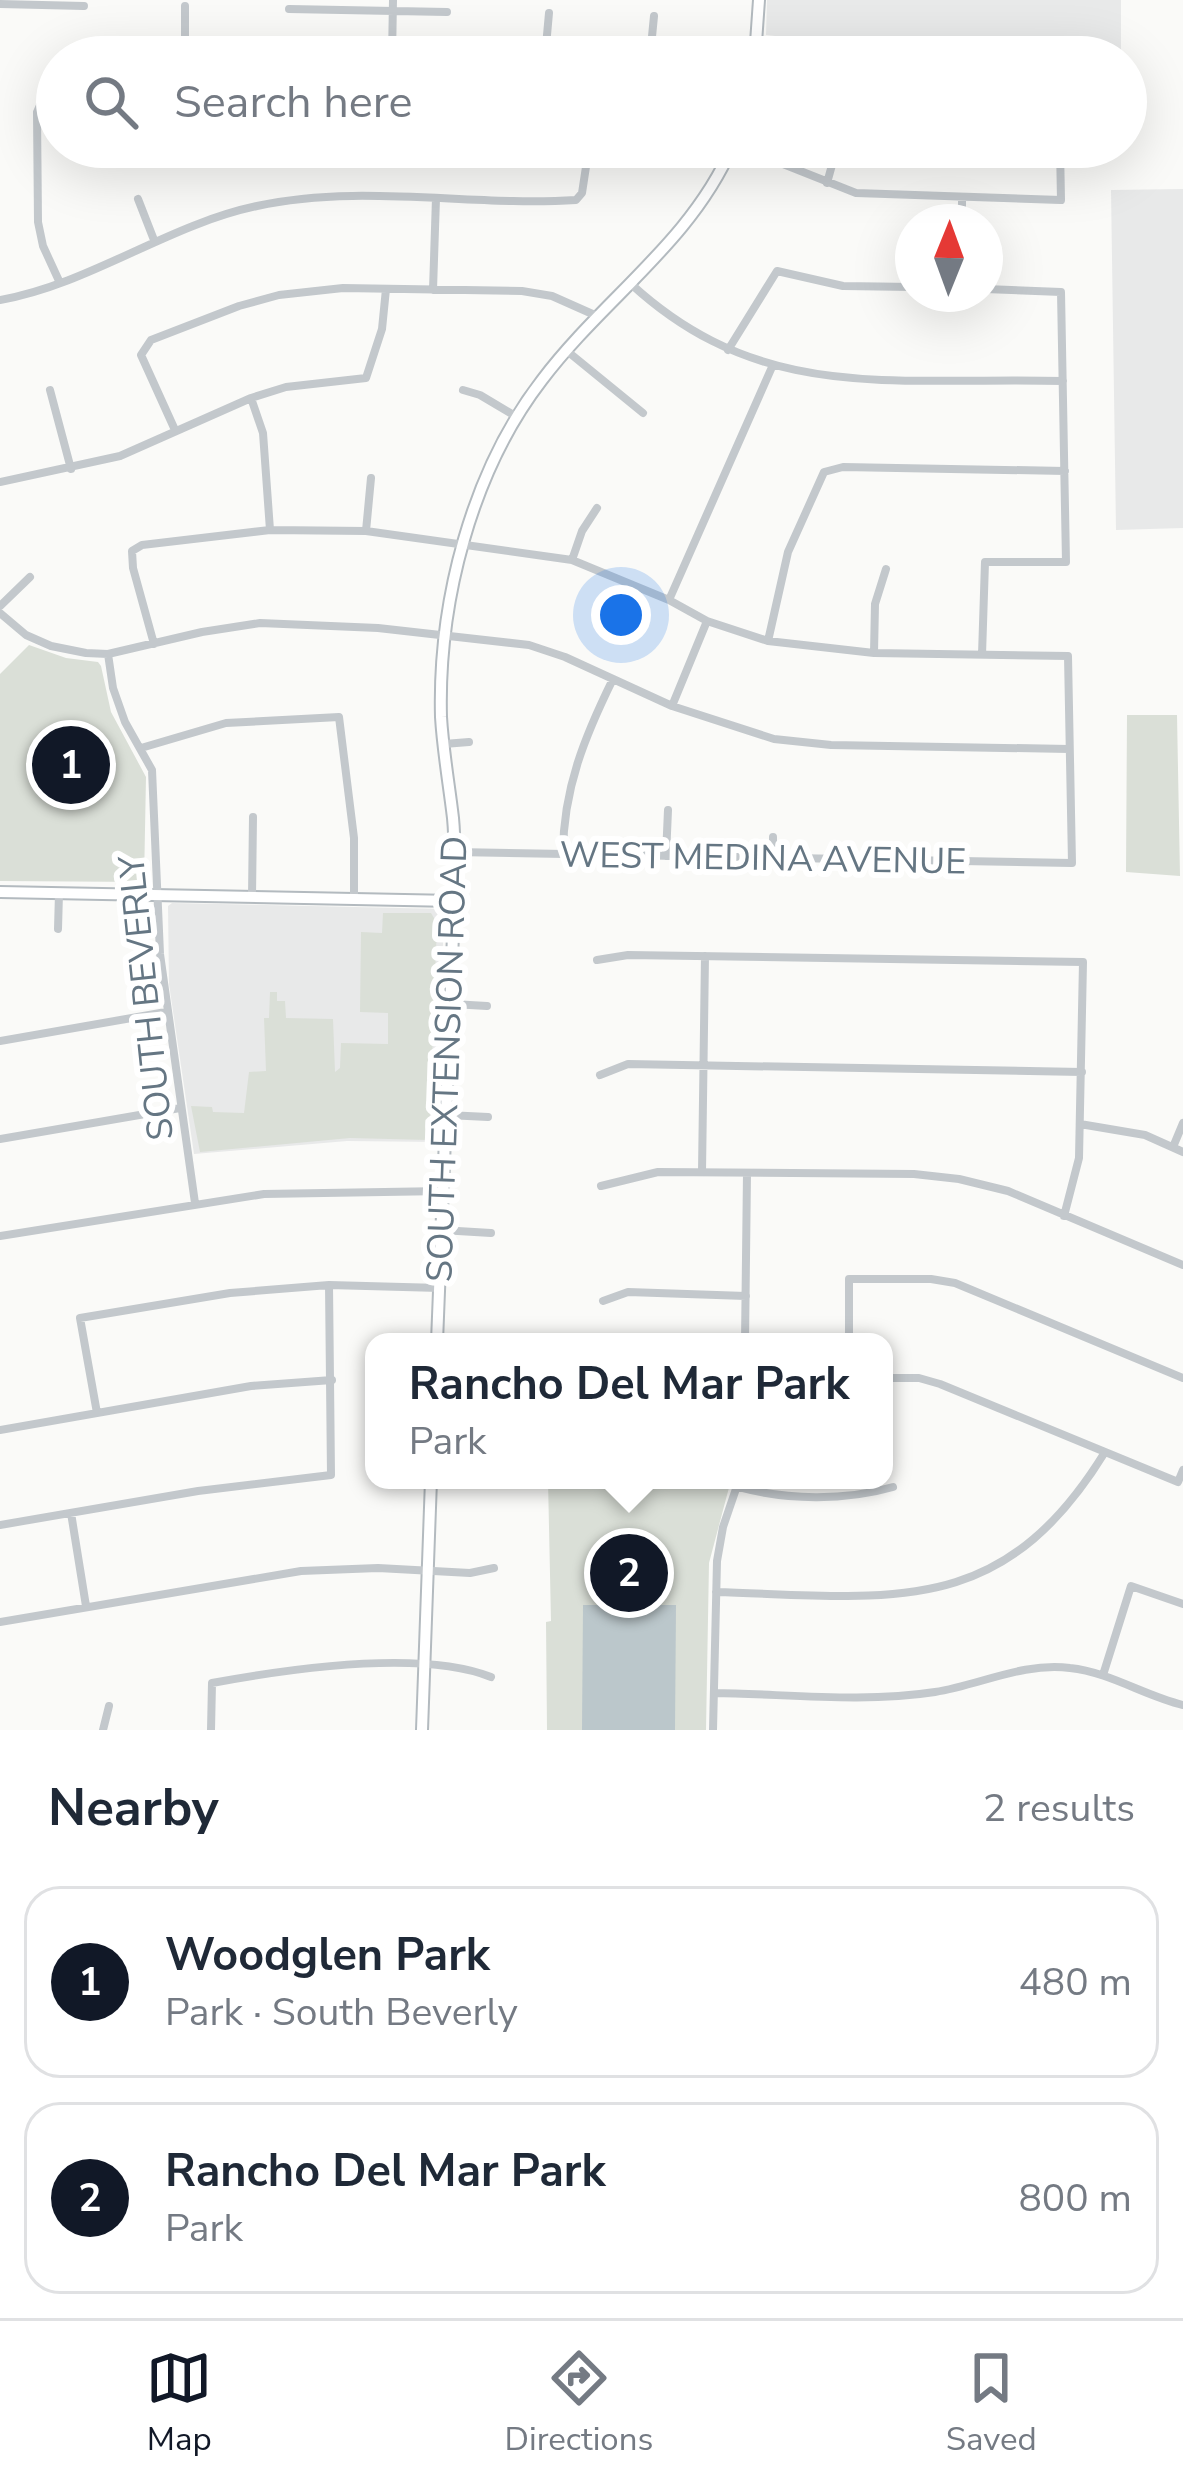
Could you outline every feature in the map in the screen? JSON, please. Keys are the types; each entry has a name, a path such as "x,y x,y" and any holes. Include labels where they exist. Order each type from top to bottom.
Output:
{"street":[{"path":"756,36 758,0"},
{"path":"0,4 84,6"},
{"path":"392,36 393,5"},
{"path":"289,8 393,5 447,12"},
{"path":"185,6 185,36"},
{"path":"547,36 549,13"},
{"path":"652,36 654,16"},
{"path":"38,168 38,222 60,283"},
{"path":"0,300 60,283 197,223 260,205 332,197 576,200 582,193 586,168"},
{"name":"SOUTH EXTENSION ROAD","path":"438,1333 454,901 444,744 445,637 464,545 478,499 541,380 692,218 725,168"},
{"path":"789,168 856,193 1061,200 1060,168"},
{"path":"827,183 831,168"},
{"path":"962,197 962,204"},
{"path":"434,290 436,198"},
{"path":"138,199 154,240"},
{"path":"728,350 777,271 843,286 895,287"},
{"path":"631,284 687,329 772,367 814,376 1063,381"},
{"path":"0,482 119,456 251,398 309,382 366,378 382,329 386,289"},
{"path":"175,430 141,356 151,340 279,295 386,289 522,291 571,302 597,316"},
{"path":"982,655 985,562 1066,562 1061,292 1003,290"},
{"path":"567,351 644,413"},
{"path":"669,600 772,367"},
{"path":"50,390 71,470"},
{"path":"463,390 518,417"},
{"path":"251,398 263,433 270,530"},
{"path":"768,641 788,552 824,472 843,466 1065,471"},
{"path":"366,531 370,478"},
{"path":"572,560 597,508"},
{"path":"30,577 0,609 26,635 51,646 109,654 260,623 331,625 529,645 672,706 774,739 831,745 1069,749 1067,656 874,653 768,641 707,622 669,600 572,560 366,531 270,530 142,545 132,551 133,568 154,644"},
{"path":"874,653 875,604 886,569"},
{"path":"672,706 707,622"},
{"name":"SOUTH BEVERLY","path":"109,654 112,688 152,770 156,793 157,894 166,1012 194,1203"},
{"path":"562,854 569,784 586,733 613,679"},
{"path":"141,748 226,724 339,717 354,838 354,898"},
{"path":"444,744 469,742"},
{"name":"WEST MEDINA AVENUE","path":"454,852 1072,862 1069,749"},
{"path":"666,856 668,810"},
{"path":"252,896 254,817"},
{"path":"773,837 773,857"},
{"path":"0,892 454,901"},
{"path":"58,929 59,893"},
{"path":"597,961 628,955 1084,962 1077,1171 1064,1216"},
{"path":"702,1172 705,956"},
{"path":"452,1004 487,1006"},
{"path":"0,1042 166,1012"},
{"path":"599,1075 628,1064 1082,1072"},
{"path":"0,1139 180,1108"},
{"path":"447,1114 488,1117"},
{"path":"1080,1124 1119,1128 1178,1149 1183,1123"},
{"path":"602,1186 658,1172 914,1174 959,1179 1008,1191 1183,1265"},
{"path":"745,1333 747,1173"},
{"path":"0,1236 194,1203 331,1190 443,1191"},
{"path":"441,1230 490,1233"},
{"path":"850,1333 848,1279 931,1279 955,1283 1183,1378"},
{"path":"97,1413 80,1318 230,1293 329,1285 440,1288"},
{"path":"0,1525 198,1491 332,1475 329,1285"},
{"path":"603,1300 628,1292 746,1296"},
{"path":"893,1378 940,1384 1178,1482 1183,1470"},
{"path":"0,1430 250,1386 332,1380"},
{"path":"716,1592 872,1597 919,1593 965,1580 1008,1559 1048,1529 1076,1498 1105,1452"},
{"path":"422,1730 431,1489"},
{"path":"713,1730 716,1592 723,1527 736,1489"},
{"path":"752,1489 767,1495 823,1496 884,1489"},
{"path":"70,1513 86,1607"},
{"path":"0,1622 301,1571 470,1573 494,1568"},
{"path":"1103,1676 1131,1586 1183,1604"},
{"path":"212,1730 212,1683 285,1669 425,1666 470,1669 491,1677"},
{"path":"714,1693 935,1692 1048,1666 1103,1676 1183,1705"},
{"path":"103,1730 109,1706"}],"shaded area":[{"path":"767,0 1121,0 1121,36 766,35"},
{"path":"1183,189 1183,528 1116,530 1111,190"},
{"path":"29,645 101,666 111,712 146,777 144,882 0,881 0,674"},
{"path":"1127,715 1177,715 1180,876 1126,872"},
{"path":"168,906 444,909 437,1142 347,1141 194,1154 169,984"},
{"path":"383,913 431,913 437,923 429,1140 350,1138 200,1152 191,1106 244,1113 249,1072 266,1071 264,1018 269,1018 270,992 277,992 277,1001 285,1001 286,1018 333,1019 335,1072 340,1068 341,1043 388,1044 388,1013 360,1012 361,932 382,933"},
{"path":"548,1489 729,1489 709,1563 706,1730 547,1730 546,1622 551,1621"},
{"path":"583,1605 676,1605 675,1730 582,1730"}],"place":[{"name":"Woodglen Park","path":"71,765"},
{"name":"Rancho Del Mar Park","path":"629,1573"}]}
